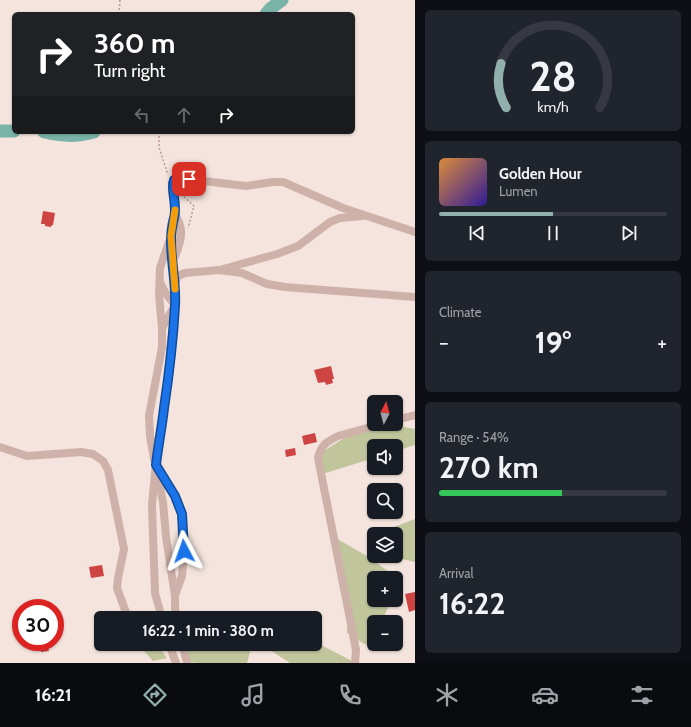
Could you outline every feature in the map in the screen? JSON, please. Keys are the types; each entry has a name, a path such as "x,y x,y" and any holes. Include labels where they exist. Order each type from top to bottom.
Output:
{"street":[{"path":"175,611 175,596 166,537 163,502 150,436 149,416 162,347 160,268 171,236 175,215 175,201 172,184 174,180 178,178 246,186 283,182 365,216 415,232"},
{"path":"172,262 182,231 180,222 175,215"},
{"path":"175,283 178,276 185,273 219,270 277,254 298,246 330,222 340,218 365,216"},
{"path":"160,611 156,593 152,505 175,305 175,283 172,262 171,236"},
{"path":"164,253 166,264 175,283"},
{"path":"219,270 242,273 267,284 415,297"},
{"path":"160,281 166,294 175,305"},
{"path":"162,328 175,305"},
{"path":"403,418 415,415"},
{"path":"354,663 356,650 354,637 318,458 323,445 338,436 367,428"},
{"path":"0,447 27,456 81,452 93,454 103,461 108,470 124,549 117,588 125,611"},
{"path":"156,465 175,496 182,514 184,551 182,576 175,596"},
{"path":"172,651 176,663"},
{"path":"184,651 187,663"}],"path":[{"path":"119,12 120,0"}],"green space":[{"path":"403,427 415,429 415,445 403,449 403,439 367,439 367,460 319,475 322,452 352,433 369,431 403,431"},
{"path":"415,519 415,562 403,559 403,527 394,527"},
{"path":"334,537 367,556 367,563 377,563 388,571 367,571 367,607 388,607 384,615 367,615 366,645 347,633 347,595"},
{"path":"322,646 356,663 290,663 272,651 322,651"},
{"path":"144,651 162,651 167,658 153,661"},
{"path":"185,651 250,651 247,663 188,662"}],"building":[{"path":"43,211 55,213 53,225 51,227 41,224"},
{"path":"331,366 334,379 332,379 333,383 326,385 325,382 318,383 314,370"},
{"path":"315,433 317,442 304,445 302,436"},
{"path":"295,448 296,455 286,457 285,450"},
{"path":"102,565 104,576 91,578 89,567"},
{"path":"415,592 415,610 409,612 405,594"}],"waterway":[{"path":"268,12 282,0"},
{"path":"0,131 12,131"},
{"path":"57,134 85,134"}],"slow traffic":[{"path":"175,210 171,236 175,289"}],"route":[{"path":"184,551 182,514 175,496 156,465 175,305 175,283 172,262 171,236 175,215 175,201 172,184 174,180 178,178 189,179"}]}
